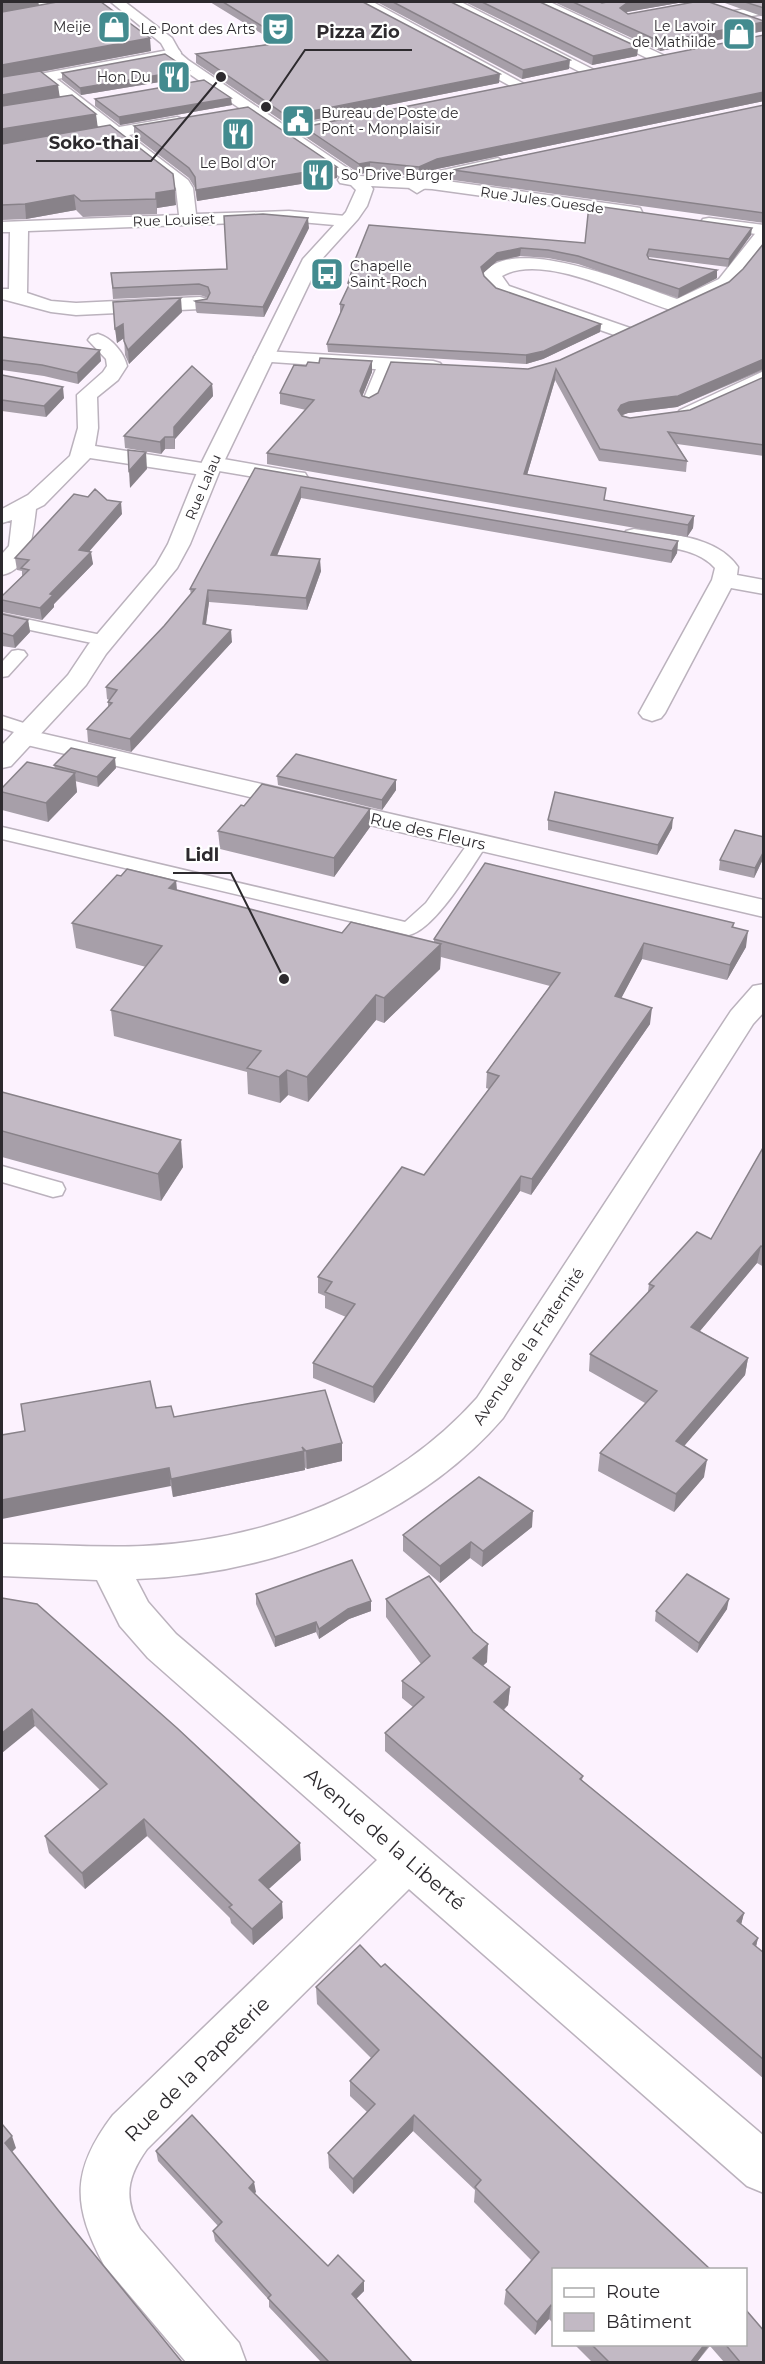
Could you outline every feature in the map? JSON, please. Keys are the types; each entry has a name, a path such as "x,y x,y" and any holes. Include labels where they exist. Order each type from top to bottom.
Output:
{"street":[{"path":"2,12 51,2"},
{"path":"99,2 351,182 420,186 437,176 519,158"},
{"path":"117,2 167,41 171,54"},
{"path":"364,2 526,85 498,90"},
{"path":"452,2 597,70 568,76"},
{"path":"540,2 663,57 636,63"},
{"path":"2,20 66,7"},
{"path":"764,10 734,12 764,24"},
{"path":"2,85 171,54"},
{"path":"45,77 182,184 185,188 188,219"},
{"path":"190,83 207,80"},
{"path":"56,106 100,98"},
{"path":"230,113 248,110"},
{"path":"283,133 364,117"},
{"path":"2,152 196,118"},
{"name":"Rue Lalau","path":"2,760 18,730 77,680 166,568 184,534 211,467 312,259 339,220 362,201 351,182"},
{"name":"Rue Jules Guesde","path":"420,186 656,215"},
{"name":"Rue Louiset","path":"7,226 298,216 339,220"},
{"path":"658,316 720,286 734,274 762,228 692,220"},
{"path":"7,226 10,294 29,302 63,308 200,303"},
{"path":"603,341 631,328 503,290 494,282 492,274 500,268 514,264 547,264 678,306"},
{"path":"87,395 111,376 117,366 115,357 98,340"},
{"path":"264,357 457,368"},
{"path":"673,417 689,412 764,377"},
{"path":"65,390 87,395"},
{"path":"2,517 25,507 65,475 84,451 89,412 87,395"},
{"path":"84,451 321,482"},
{"path":"2,568 20,547 25,507"},
{"path":"614,533 684,545 709,552 723,560 727,567 724,580 652,713"},
{"path":"724,580 764,587"},
{"name":"Rue des Fleurs","path":"18,730 478,843 764,909"},
{"name":"Avenue de la Fraternité","path":"109,1563 203,1557 243,1550 284,1538 339,1516 388,1492 450,1450 490,1408 742,1018 764,993"},
{"path":"2,1560 109,1563"},
{"name":"Avenue de la Liberté","path":"109,1563 134,1614 162,1646 764,2169"},
{"name":"Rue de la Papeterie","path":"220,2362 122,2247 113,2233 105,2211 103,2189 108,2165 117,2148 130,2132 409,1859"}],"lane":[{"path":"711,270 734,274"},
{"path":"369,403 385,364"},
{"path":"2,619 106,641"},
{"path":"2,672 18,656"},
{"path":"2,833 409,929 433,907 478,843"},
{"path":"2,1174 53,1189"}],"building":[{"path":"57,2 101,2 150,38 2,65 2,12"},
{"path":"223,2 363,2 500,74 287,116 196,54 288,42"},
{"path":"393,2 451,2 570,60 523,70"},
{"path":"482,2 540,2 638,47 593,56"},
{"path":"573,2 638,2 627,3 620,8 628,14 694,2 709,2 764,22 661,42"},
{"path":"745,2 764,2 764,8"},
{"path":"764,35 764,92 437,159 419,167 370,162 359,164 304,127"},
{"path":"165,54 189,70 80,88 62,73"},
{"path":"40,71 58,85 2,95 2,77"},
{"path":"204,80 231,98 119,117 95,99"},
{"path":"72,95 96,114 2,129 2,106"},
{"path":"764,105 764,213 453,170"},
{"path":"248,107 337,167 196,190 195,177 189,168 134,126"},
{"path":"110,125 173,174 175,190 156,193 156,199 81,201 74,195 25,204 2,205 2,144"},
{"path":"589,205 752,228 729,259 649,249 647,255 649,259 717,270 679,289 578,256 548,250 521,248 497,253 481,267 484,276 496,288 601,324 544,351 526,355 327,344 344,305 340,304 350,283 348,283 355,260 369,225 585,243"},
{"path":"263,214 308,218 263,307 197,302 195,301 207,299 210,293 208,287 199,284 113,288 111,273 227,269 224,216"},
{"path":"764,243 764,359 678,396 629,402 621,405 618,410 622,416 630,418 690,410 764,377 764,445 668,432 687,461 600,449 556,369 524,474 606,488 604,500 694,516 688,525 267,453 314,400 280,393 294,365 306,366 308,362 319,363 320,358 372,361 360,391 362,396 369,398 378,393 391,362 528,369 560,360 729,282"},
{"path":"181,298 128,350 124,341 123,324 115,329 113,302"},
{"path":"2,337 100,350 77,373 42,365 2,360"},
{"path":"192,366 212,384 174,427 174,437 165,437 160,442 124,436"},
{"path":"2,375 63,387 44,406 2,400"},
{"path":"128,450 146,452 129,471"},
{"path":"255,468 678,541 672,551 301,487 271,555 320,559 306,598 208,590 203,624 231,630 130,739 87,729 112,703 108,702 117,690 106,687 164,626 195,589 190,589"},
{"path":"95,489 107,500 121,502 79,550 91,552 50,594 53,595 40,608 2,600 2,596 29,570 21,568 29,560 15,558 74,494 88,497"},
{"path":"2,614 28,620 13,636 2,633"},
{"path":"71,748 115,758 97,777 54,765"},
{"path":"296,754 396,780 382,800 277,776"},
{"path":"27,762 75,773 46,803 2,792 2,788"},
{"path":"262,784 370,809 334,858 218,831 241,805 244,806"},
{"path":"555,792 673,818 658,845 548,820"},
{"path":"735,830 764,837 764,851 755,868 720,860"},
{"path":"485,863 734,923 732,927 748,931 730,965 644,943 615,996 652,1008 532,1179 521,1176 373,1387 313,1363 355,1304 325,1292 332,1282 318,1277 402,1167 424,1175 499,1076 487,1072 560,973 434,939"},
{"path":"127,869 176,881 169,888 342,933 351,922 441,944 384,998 376,995 307,1077 287,1070 279,1077 247,1068 261,1051 111,1010 162,946 72,923 117,875 121,876"},
{"path":"2,1092 181,1140 158,1174 2,1131"},
{"path":"764,1146 764,1248 761,1246 691,1327 748,1358 676,1441 707,1460 676,1494 600,1453 657,1391 590,1354 654,1286 649,1284 697,1232 711,1239"},
{"path":"150,1381 156,1408 171,1406 174,1417 325,1390 342,1443 306,1451 302,1447 304,1451 171,1479 169,1468 2,1500 2,1435 25,1431 21,1404"},
{"path":"479,1477 533,1511 483,1551 471,1542 440,1566 403,1535"},
{"path":"352,1560 371,1601 348,1609 319,1629 316,1622 275,1637 256,1594"},
{"path":"687,1574 729,1599 699,1643 656,1611"},
{"path":"429,1576 473,1632 488,1644 473,1658 510,1687 494,1702 583,1776 580,1779 744,1913 737,1921 758,1938 753,1944 764,1953 764,2060 385,1733 424,1697 402,1681 430,1656 386,1599"},
{"path":"2,1598 37,1604 177,1728 300,1843 259,1880 282,1902 252,1929 229,1907 232,1905 144,1819 82,1873 45,1836 107,1784 32,1709 2,1733"},
{"path":"360,1945 381,1967 385,1964 709,2268 552,2268 552,2306 537,2322 506,2290 539,2252 475,2187 481,2180 414,2115 353,2179 328,2153 375,2104 350,2081 379,2050 316,1987"},
{"path":"192,2115 254,2182 249,2188 328,2266 338,2255 364,2281 352,2294 412,2362 329,2362 268,2298 271,2295 213,2231 222,2222 156,2151"},
{"path":"2,2124 12,2136 5,2143 182,2362 2,2362"},
{"path":"747,2311 764,2331 764,2362 740,2362 727,2346 747,2346"},
{"path":"593,2346 703,2346 691,2362 609,2362"}],"place":[{"name":"Meije","path":"114,27"},
{"name":"Le Pont des Arts","path":"278,29"},
{"name":"Le Lavoir de Mathilde","path":"739,34"},
{"name":"Hon Du","path":"174,77"},
{"name":"Soko-thai","path":"221,77"},
{"name":"Pizza Zio","path":"266,107"},
{"name":"Bureau de Poste de Pont - Monplaisir","path":"298,121"},
{"name":"Le Bol d'Or","path":"238,134"},
{"name":"So' Drive Burger","path":"318,175"},
{"name":"Chapelle Saint-Roch","path":"327,274"},
{"name":"Lidl","path":"284,979"}]}
